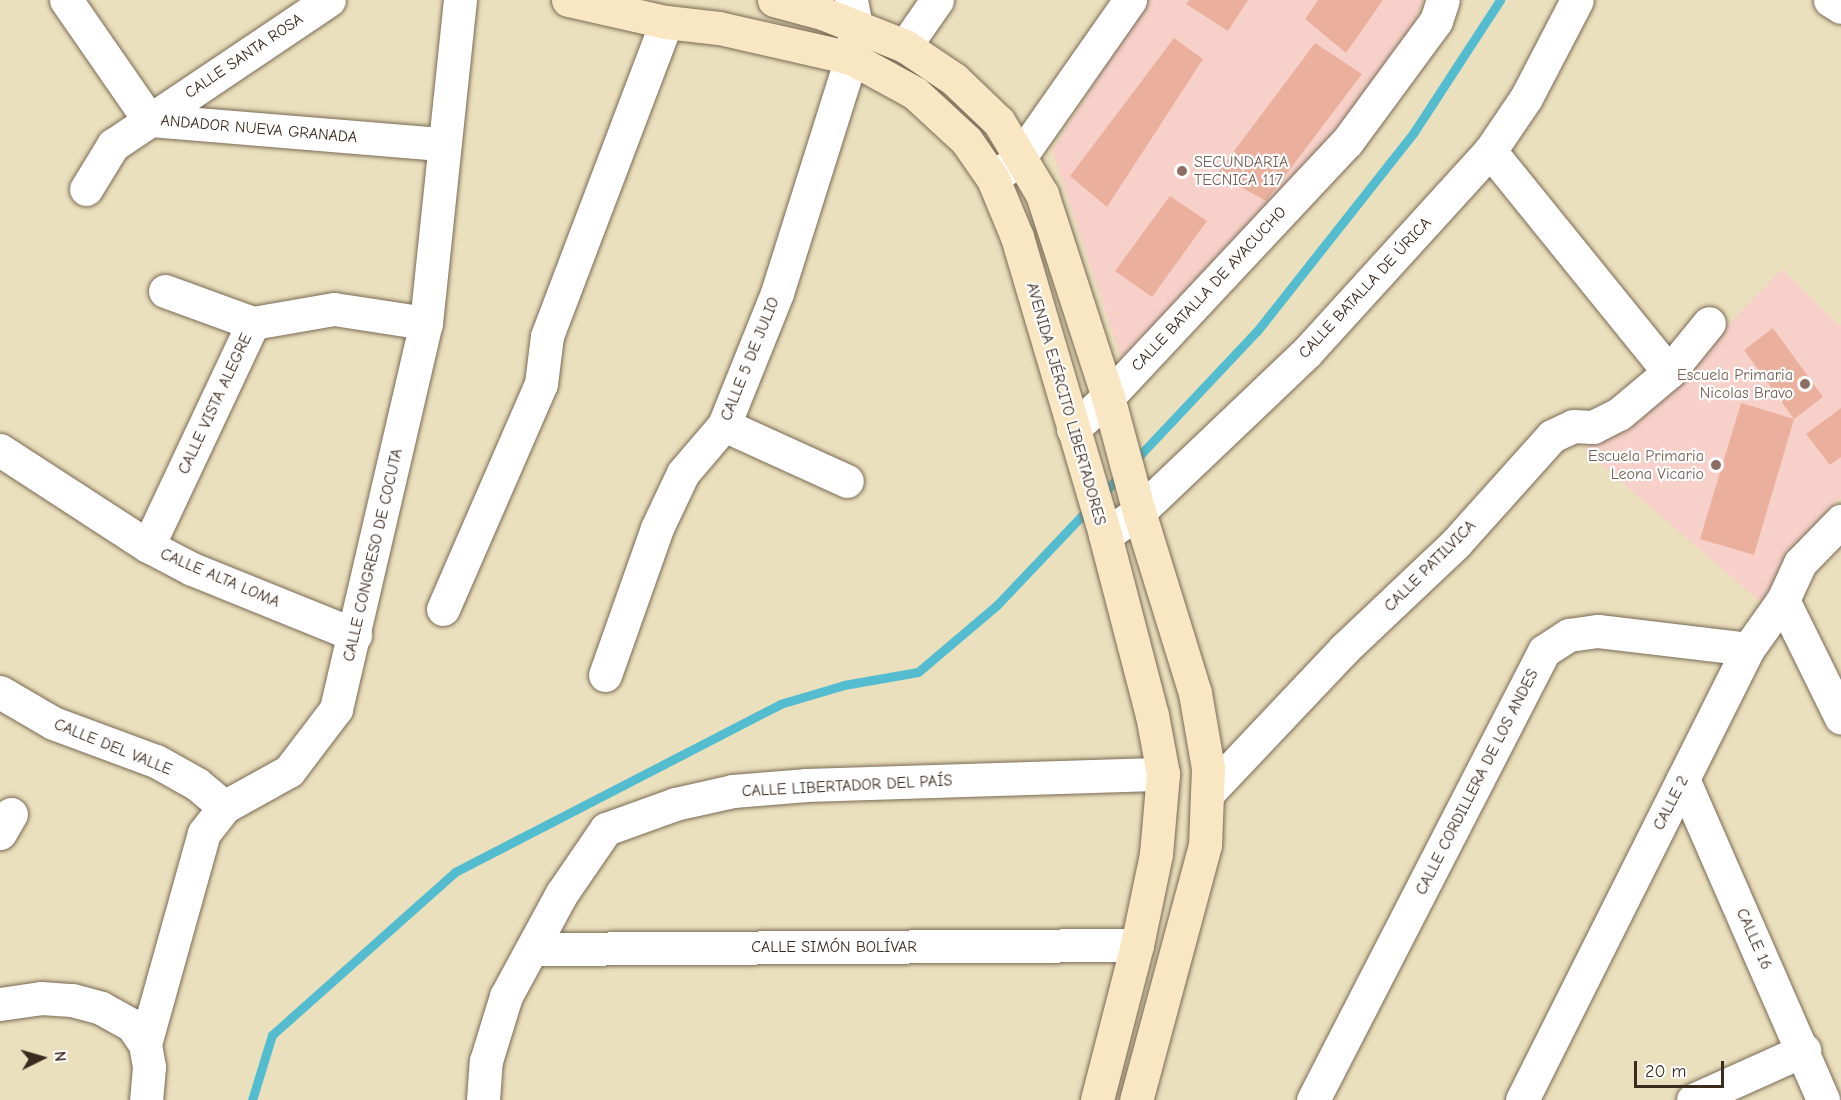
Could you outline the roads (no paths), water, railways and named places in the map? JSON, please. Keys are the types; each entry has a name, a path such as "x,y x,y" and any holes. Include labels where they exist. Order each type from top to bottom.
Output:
{"main road":[{"name":"AVENIDA EJÉRCITO LIBERTADORES","path":"568,0 666,22 719,28 851,58 915,93 966,140 993,179 1017,237 1105,536 1152,715 1162,774 1156,855 1137,945 1097,1100"},
{"path":"774,0 854,13 954,79 999,122 1042,194 1108,397 1139,512 1195,693 1208,793 1204,845 1136,1100"}],"street":[{"name":"ANDADOR NUEVA GRANADA","path":"66,0 149,120 442,144"},
{"name":"CALLE SANTA ROSA","path":"86,189 113,145 329,0"},
{"name":"CALLE CONGRESO DE COCUTA","path":"145,1044 204,833 224,807 289,771 336,709 426,323 442,144 460,0"},
{"path":"905,46 938,0"},
{"path":"993,179 1020,157 1130,0"},
{"name":"CALLE BATALLA DE AYACUCHO","path":"1073,429 1108,397 1347,142 1436,21 1443,0"},
{"name":"CALLE BATALLA DE ÚRICA","path":"1105,536 1139,512 1307,352 1490,152 1526,98 1577,0"},
{"path":"1830,0 1841,7"},
{"name":"CALLE 5 DE JULIO","path":"605,675 657,528 683,473 724,425 777,293 851,58 854,13"},
{"path":"443,609 540,384 547,336 666,22"},
{"path":"1490,152 1669,372"},
{"path":"165,291 254,323"},
{"name":"CALLE VISTA ALEGRE","path":"148,546 254,323 334,309 426,323"},
{"name":"CALLE PATILVICA","path":"1208,793 1344,649 1456,543 1551,436 1573,426 1593,427 1619,414 1669,372 1709,322"},
{"path":"724,425 847,481"},
{"name":"CALLE ALTA LOMA","path":"0,450 148,546 192,569 355,635"},
{"name":"CALLE 2","path":"1522,1100 1748,649 1783,600 1800,563 1841,521"},
{"path":"1783,600 1841,718"},
{"name":"CALLE CORDILLERA DE LOS ANDES","path":"1313,1100 1544,651 1569,635 1598,631 1748,649"},
{"name":"CALLE DEL VALLE","path":"0,692 53,723 156,761 197,784 224,807"},
{"name":"CALLE LIBERTADOR DEL PAÍS","path":"483,1100 486,1061 506,996 562,893 606,829 675,804 734,791 807,785 1162,774"},
{"name":"CALLE 16","path":"1683,779 1804,1050 1823,1100"},
{"name":"CALLE SIMÓN BOLÍVAR","path":"532,949 1137,945"},
{"path":"0,1004 41,998 101,1008 132,1025 145,1044 149,1067 146,1100"},
{"path":"1693,1100 1804,1050"}],"waterway":[{"path":"1140,455 1257,331 1414,132 1500,0"},
{"path":"1100,497 1115,481"},
{"path":"252,1100 272,1035 455,872 780,704 844,685 918,672 997,605 1090,507"}],"place":[{"name":"SECUNDARIA TECNICA 117","path":"1182,171"},
{"name":"Escuela Primaria Nicolas Bravo","path":"1805,384"},
{"name":"Escuela Primaria Leona Vicario","path":"1716,465"}]}
